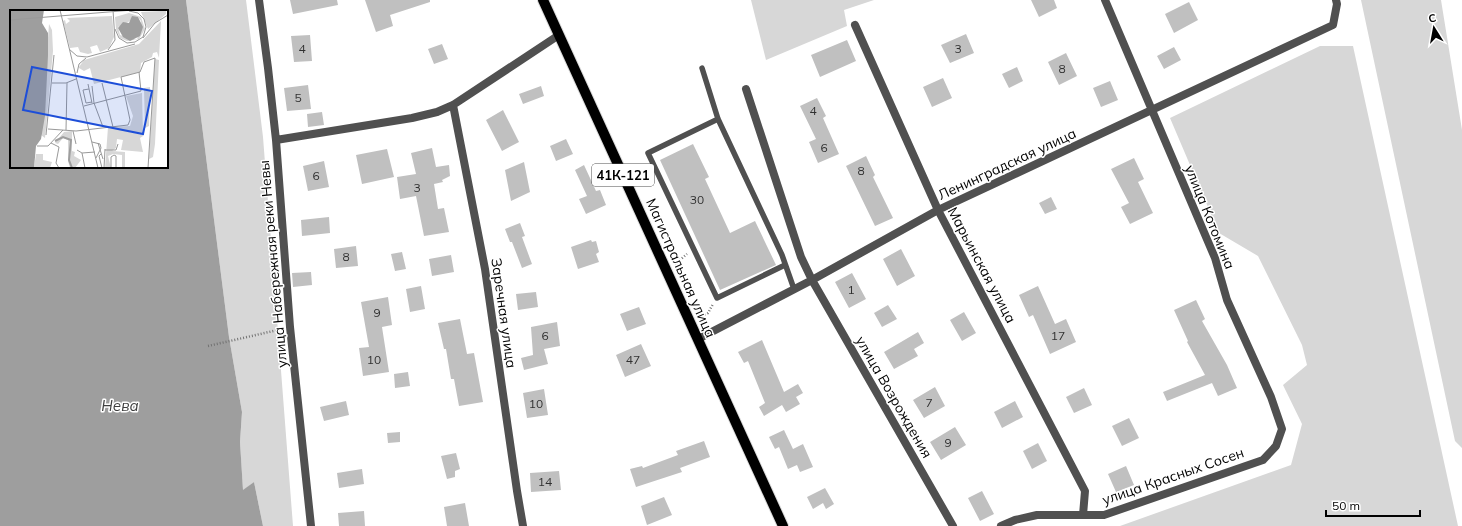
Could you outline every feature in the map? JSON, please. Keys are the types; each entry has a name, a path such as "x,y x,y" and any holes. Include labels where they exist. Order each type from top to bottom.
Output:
{"main road":[{"name":"Магистральная улица","path":"543,0 782,526"},
{"path":"546,0 548,11"}],"street":[{"name":"улица Набережная реки Невы","path":"259,0 276,140 290,327 311,526"},
{"name":"улица Котомина","path":"1104,0 1215,258 1227,300 1271,397 1282,429 1276,446"},
{"name":"Ленинградская улица","path":"698,339 812,280 938,210 1333,24 1337,4 1336,0"},
{"name":"Марьинская улица","path":"855,25 938,210 1085,491 1083,515"},
{"path":"276,140 412,118 438,112 453,105 559,35"},
{"name":"улица Возрождения","path":"746,89 801,257 812,280 953,526"},
{"name":"Заречная улица","path":"453,105 485,269 523,526"},
{"name":"улица Красных Сосен","path":"1001,526 1015,520 1037,515 1104,515 1263,460 1276,446"}],"lane":[{"path":"702,68 718,119 785,265 794,289"},
{"path":"718,119 648,153 717,298 785,265"}],"path":[{"path":"664,266 675,264 682,259 692,245"},
{"path":"208,346 290,327"},
{"path":"213,340 214,344"}],"shaded area":[{"path":"186,0 246,0 263,137 293,526 263,526 254,482 243,491 240,442 242,412 229,337"},
{"path":"751,0 874,0 844,10 847,26 766,60"},
{"path":"1361,0 1441,0 1462,130 1462,448 1455,441"},
{"path":"1320,46 1353,46 1458,526 1120,526 1291,465 1302,424 1283,385 1307,365 1302,345 1258,256 1219,233 1170,118"}],"water":[{"name":"Нева","path":"0,0 186,0 229,337 242,412 240,442 243,490 254,482 263,526 0,526"}],"building":[{"path":"290,0 337,0 338,5 293,14"},
{"path":"365,0 430,0 430,2 390,15 393,26 376,32"},
{"path":"1031,0 1054,0 1057,8 1039,17"},
{"path":"1189,2 1198,20 1174,33 1165,14"},
{"path":"966,34 974,53 950,63 941,45"},
{"path":"310,35 312,61 294,62 291,36"},
{"path":"847,40 856,61 820,77 811,55"},
{"path":"442,44 448,59 434,64 428,49"},
{"path":"1174,47 1181,60 1164,69 1157,56"},
{"path":"1066,53 1077,76 1059,85 1048,62"},
{"path":"1017,67 1023,81 1009,88 1002,74"},
{"path":"943,78 952,98 932,107 923,87"},
{"path":"1110,81 1118,100 1101,107 1093,88"},
{"path":"308,85 311,109 287,111 284,88"},
{"path":"541,86 544,96 523,104 519,94"},
{"path":"817,98 826,116 823,118 839,154 818,163 809,142 816,139 800,106"},
{"path":"503,110 519,142 502,151 486,120"},
{"path":"322,112 324,125 308,127 307,114"},
{"path":"566,139 573,154 556,161 550,146"},
{"path":"693,144 709,177 705,179 730,233 755,221 776,265 720,290 660,160"},
{"path":"432,148 436,167 449,165 450,176 442,180 443,182 434,184 438,209 444,208 449,232 424,236 416,196 400,199 397,177 416,174 411,153"},
{"path":"387,149 394,177 362,184 356,155"},
{"path":"866,156 875,175 873,177 893,218 875,226 846,166"},
{"path":"1134,158 1144,179 1138,182 1153,213 1130,224 1121,207 1129,203 1111,169"},
{"path":"324,161 329,187 308,191 303,166"},
{"path":"524,162 530,192 511,201 505,170"},
{"path":"584,165 596,191 600,190 606,205 586,214 579,199 587,196 575,170"},
{"path":"1051,197 1057,209 1045,214 1039,203"},
{"path":"329,217 330,233 302,236 301,220"},
{"path":"520,223 525,236 522,237 532,264 522,268 512,242 510,242 505,229"},
{"path":"591,240 592,242 596,241 599,252 596,254 599,262 578,269 571,247"},
{"path":"356,246 358,266 336,268 334,249"},
{"path":"901,249 915,276 897,286 883,259"},
{"path":"402,252 406,269 395,271 391,254"},
{"path":"451,255 454,272 432,276 429,259"},
{"path":"311,272 312,285 293,287 292,273"},
{"path":"852,273 866,299 849,308 835,282"},
{"path":"421,286 425,309 410,312 406,289"},
{"path":"1038,286 1055,324 1066,319 1076,342 1050,354 1033,315 1029,317 1019,295"},
{"path":"536,292 538,307 518,310 516,294"},
{"path":"388,297 392,325 382,327 389,372 363,376 359,348 369,347 361,302"},
{"path":"1196,300 1205,319 1202,321 1227,365 1237,388 1218,396 1212,383 1167,401 1163,392 1205,375 1187,342 1188,341 1174,310"},
{"path":"888,305 897,319 882,327 874,313"},
{"path":"639,307 646,324 627,331 620,314"},
{"path":"964,312 976,333 962,341 950,320"},
{"path":"460,319 467,354 474,353 483,402 459,406 454,379 451,379 446,349 444,349 438,323"},
{"path":"557,322 560,346 544,349 548,364 524,370 521,358 533,355 531,327"},
{"path":"918,332 924,343 914,349 918,356 894,369 884,352"},
{"path":"762,340 784,392 798,384 803,393 796,397 800,404 786,412 782,405 764,416 759,407 765,403 748,361 744,363 738,352"},
{"path":"641,344 651,366 625,377 616,355"},
{"path":"408,372 410,386 395,388 394,374"},
{"path":"935,387 945,406 924,418 913,400"},
{"path":"1084,388 1092,405 1074,413 1066,397"},
{"path":"544,389 548,415 527,418 523,393"},
{"path":"346,401 349,415 324,421 320,407"},
{"path":"1015,401 1023,417 1002,428 994,412"},
{"path":"1129,418 1139,438 1122,446 1112,426"},
{"path":"955,427 966,445 941,460 930,442"},
{"path":"784,430 793,449 803,444 813,467 800,472 797,465 788,469 779,447 775,449 769,437"},
{"path":"400,432 400,442 388,443 387,433"},
{"path":"704,441 710,457 680,468 682,472 636,487 630,469 642,466 643,468 678,455 676,451"},
{"path":"1038,443 1047,461 1032,469 1023,451"},
{"path":"456,453 460,469 455,471 455,477 447,479 441,456"},
{"path":"1126,466 1134,485 1116,492 1108,474"},
{"path":"362,469 364,484 339,488 337,473"},
{"path":"559,471 561,490 531,492 530,473"},
{"path":"825,488 834,504 826,509 823,503 813,509 807,497"},
{"path":"982,491 994,514 980,521 968,498"},
{"path":"664,497 672,515 647,525 641,506"},
{"path":"465,503 469,526 447,526 444,507"},
{"path":"364,511 365,526 339,526 338,513"}]}
